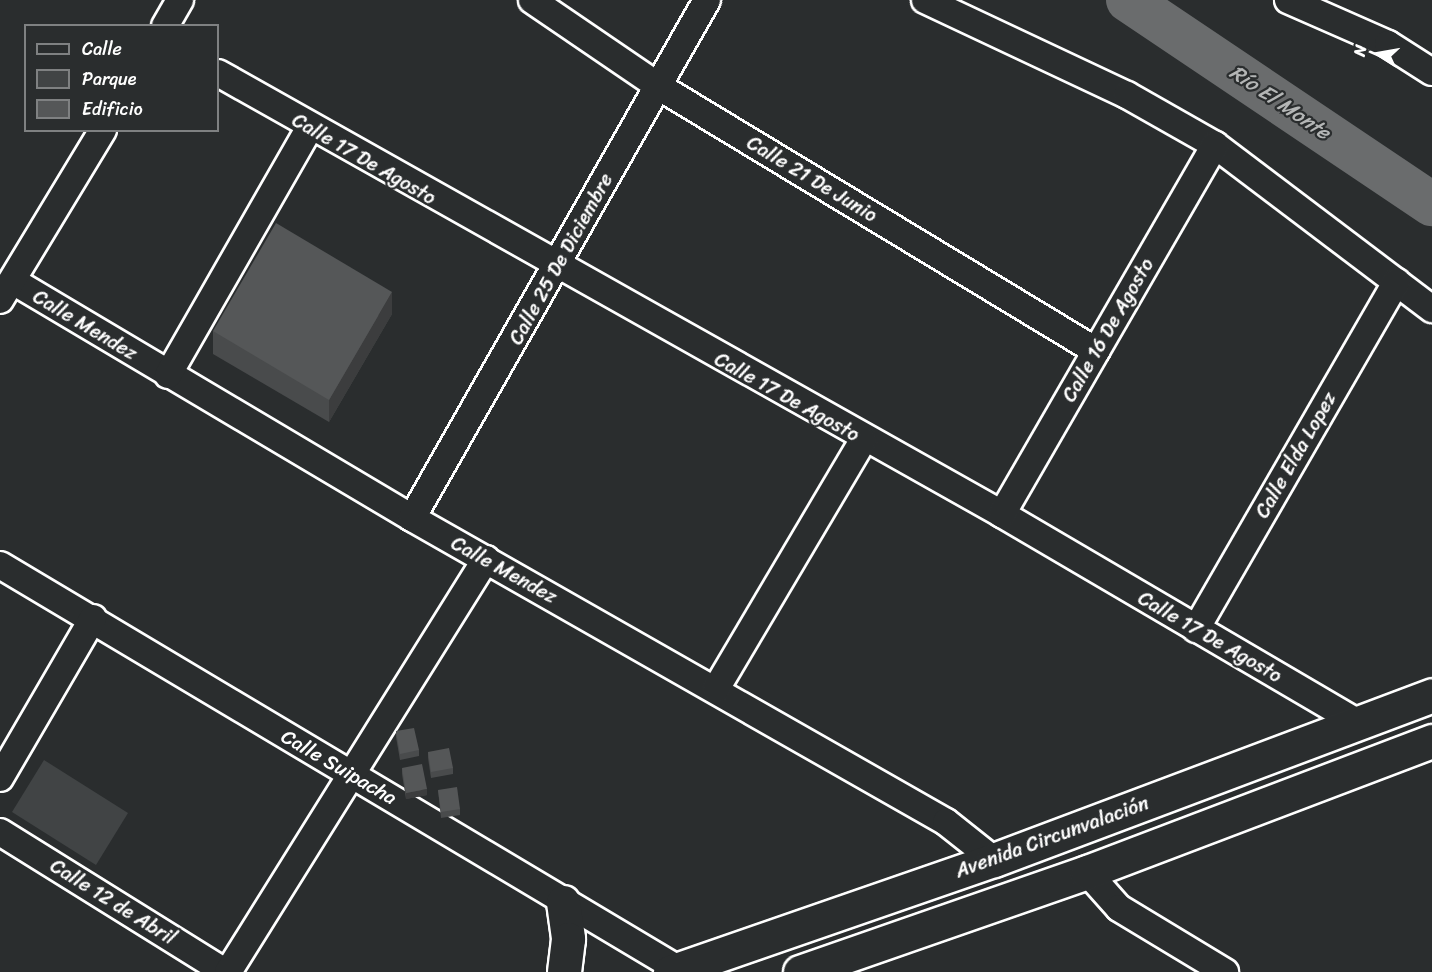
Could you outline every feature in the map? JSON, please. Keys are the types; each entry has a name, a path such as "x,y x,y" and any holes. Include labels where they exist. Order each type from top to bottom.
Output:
{"highway":[{"name":"Avenida Circunvalación","path":"674,970 994,860 1432,695"},
{"path":"806,971 1087,872 1432,741"},
{"path":"563,902 568,939 564,972"}],"street":[{"path":"166,24 180,0"},
{"name":"Calle 21 De Junio","path":"532,0 658,86 1096,351"},
{"name":"Calle 25 De Diciembre","path":"412,518 557,268 707,0"},
{"path":"925,0 1127,95 1215,145 1432,309"},
{"path":"1288,0 1388,44 1432,72"},
{"name":"Calle 17 De Agosto","path":"219,74 309,129 863,440 1002,514 1356,722"},
{"path":"168,375 309,129"},
{"path":"6,290 102,132"},
{"name":"Calle 16 De Agosto","path":"1002,514 1215,145"},
{"name":"Calle Elda Lopez","path":"1196,628 1396,282"},
{"name":"Calle Mendez","path":"6,290 168,375 412,518 716,689 945,822 994,860"},
{"path":"716,689 863,440"},
{"path":"226,972 486,559"},
{"name":"Calle Suipacha","path":"0,565 93,618 674,970"},
{"path":"0,778 93,618"},
{"name":"Calle 12 de Abril","path":"0,832 226,972"},
{"path":"1087,872 1119,908 1225,972"}],"green space":[{"path":"44,760 128,813 96,865 12,812"}],"building":[{"path":"276,223 392,292 329,400 213,331"},
{"path":"414,728 419,750 400,754 396,731"},
{"path":"449,748 453,768 431,772 428,752"},
{"path":"422,764 427,789 406,793 402,768"},
{"path":"457,787 460,809 441,812 438,790"}],"waterway":[{"name":"Río El Monte","path":"1128,0 1432,204"}]}
